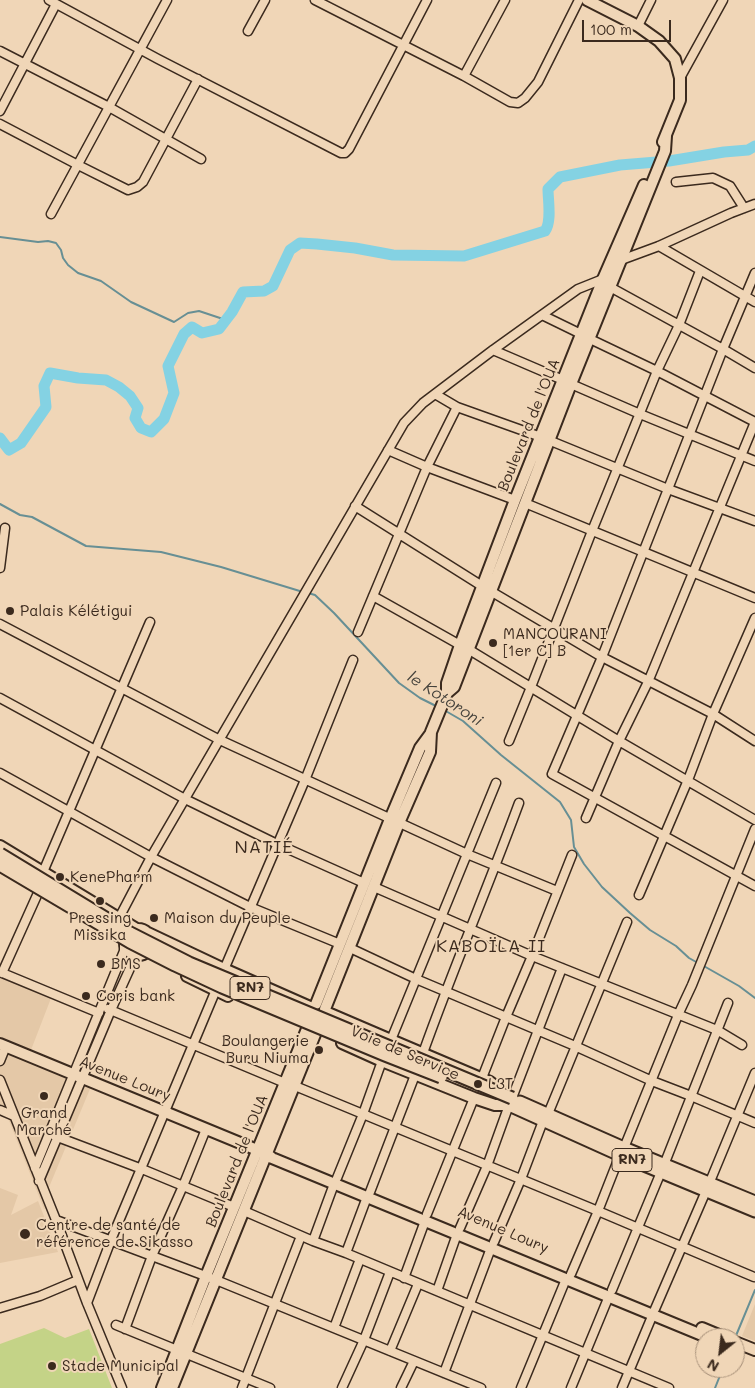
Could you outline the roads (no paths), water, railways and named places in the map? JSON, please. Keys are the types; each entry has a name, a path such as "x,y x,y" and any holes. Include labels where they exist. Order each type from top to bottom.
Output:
{"highway":[{"name":"RN7","path":"0,854 130,933 189,963 662,1168 708,1187 754,1201"},
{"name":"RN7","path":"0,865 130,942 222,987 402,1062 510,1102"}],"main road":[{"path":"587,0 638,26 659,41 675,59 680,78"},
{"name":"Boulevard de l'OUA","path":"369,885 394,821 430,752 431,732 446,697 447,683 464,647 487,588 515,500 545,438 586,336 603,279 617,258 661,152 680,100 680,78"},
{"path":"586,336 610,287 617,258"},
{"path":"487,588 525,504 545,438"},
{"path":"0,846 135,928 140,928 148,934 151,942 150,946 140,954 128,952 124,944 0,870"},
{"path":"320,1008 340,944 369,885"},
{"path":"320,1008 350,948 369,885"},
{"path":"124,944 125,936 135,928"},
{"name":"Voie de Service","path":"148,934 224,969 482,1078 490,1082 510,1102"},
{"name":"Voie de Service","path":"140,954 216,990 415,1075 495,1105 510,1102"},
{"path":"320,1008 329,1022 324,1029 311,1030 302,1018 303,1014 305,1010 320,1008"},
{"name":"Boulevard de l'OUA","path":"162,1388 182,1351 211,1278 234,1207 262,1152 311,1030"},
{"name":"Avenue Loury","path":"3,1045 262,1152 272,1153 369,1195 699,1328"},
{"path":"211,1278 244,1211 262,1152"},
{"name":"Avenue Loury","path":"654,1311 695,1331"},
{"path":"172,1388 182,1351"}],"street":[{"path":"0,111 57,4 68,0"},
{"path":"51,214 166,0"},
{"path":"248,31 265,0"},
{"path":"315,0 464,76 510,102 518,103 525,98 538,82 579,0"},
{"path":"57,4 139,49 341,153 345,153 349,149 427,0"},
{"path":"464,76 505,0"},
{"path":"638,26 651,0"},
{"path":"680,78 723,0"},
{"path":"0,51 109,107 201,159"},
{"path":"0,124 128,190 137,187 143,182 198,79"},
{"path":"676,182 713,178 730,186 744,208"},
{"path":"617,258 659,246 755,204"},
{"path":"659,246 755,302"},
{"path":"509,741 617,468 700,271"},
{"path":"755,273 642,552 602,657 552,774 755,886"},
{"path":"119,918 151,858 404,423 423,403 493,350 578,289 603,279"},
{"path":"610,287 755,368"},
{"path":"542,315 657,371 755,422 648,682 619,741 586,818"},
{"path":"493,350 640,414 755,461"},
{"path":"435,394 457,407 545,438 668,489 755,521"},
{"path":"358,632 427,467 457,407"},
{"path":"388,450 427,467 515,500"},
{"path":"525,504 755,598"},
{"path":"355,506 602,657 713,714 755,741"},
{"path":"0,568 5,528"},
{"path":"373,596 464,647 619,741 755,820"},
{"path":"639,895 665,837 713,714 755,618"},
{"path":"43,872 150,622"},
{"path":"0,624 220,740 467,854 557,891"},
{"path":"87,1303 224,969 305,780 353,660"},
{"path":"0,698 185,799 277,844 470,930 717,1030 742,1045"},
{"path":"0,773 151,858 250,907 340,944"},
{"path":"390,1040 496,783"},
{"path":"423,1053 520,803"},
{"path":"521,1388 598,1211 755,829"},
{"path":"482,1078 572,855"},
{"path":"38,893 1,973 100,1009 111,1010 754,1277"},
{"path":"444,1373 493,1245 627,922"},
{"path":"39,1181 58,1138 100,1009 124,951 124,944"},
{"path":"350,948 416,979 538,1030 652,1081 755,1123"},
{"path":"35,1168 49,1134 140,954"},
{"path":"437,1291 459,1231 487,1166 562,968"},
{"path":"571,1388 728,1003"},
{"path":"0,1061 3,1045"},
{"path":"313,1241 382,1061"},
{"path":"622,1388 755,1073"},
{"path":"346,1253 415,1075"},
{"path":"0,1080 122,1388"},
{"path":"404,1278 474,1098"},
{"path":"0,1110 14,1116"},
{"path":"125,1329 152,1256 206,1129"},
{"path":"49,1134 234,1207"},
{"path":"244,1211 669,1388"},
{"path":"56,1220 211,1278 481,1388"},
{"path":"242,1388 301,1236"},
{"path":"334,1328 360,1259"},
{"path":"342,1388 364,1340 390,1272"},
{"path":"0,1308 40,1296 78,1280"},
{"path":"390,1351 418,1284"},
{"path":"116,1325 270,1388"},
{"path":"402,1388 414,1361"}],"waterway":[{"path":"0,438 9,450 21,443 46,407 44,386 50,373 106,380 119,387 130,396 138,408 135,418 141,428 151,432 164,419 174,393 168,366 184,334 192,327 202,333 219,329 232,312 243,292 264,291 273,286 290,250 300,243 355,248 393,255 464,256 545,231 549,217 548,189 560,177 620,165 669,161 748,150 755,146"},
{"path":"0,237 56,243 68,265 78,273 101,281 131,302 174,322 188,313 199,311 226,320"},
{"name":"le Kotoroni","path":"0,504 20,515 32,517 86,546 161,552 221,567 303,592"},
{"name":"le Kotoroni","path":"308,593 315,595 334,613 399,683 420,698 438,707"},
{"name":"le Kotoroni","path":"444,710 463,721 501,755 560,802 571,820 574,847 584,864 602,887 650,930 676,946 689,958 698,963"},
{"name":"le Kotoroni","path":"702,965 739,986 755,998"},
{"path":"739,1328 755,1290"},
{"path":"715,1388 719,1378"}],"place":[{"name":"Palais Kélétigui","path":"10,611"},
{"name":"MANCOURANI [1er C] B","path":"493,643"},
{"name":"KenePharm","path":"60,877"},
{"name":"Pressing Missika","path":"100,901"},
{"name":"Maison du Peuple","path":"154,918"},
{"name":"BMS","path":"101,964"},
{"name":"Coris bank","path":"86,996"},
{"name":"Boulangerie Buru Niuma","path":"319,1050"},
{"name":"L3T","path":"478,1084"},
{"name":"Grand Marché","path":"44,1096"},
{"name":"Centre de santé de référence de Sikasso","path":"25,1234"},
{"name":"Stade Municipal","path":"52,1366"}],"district":[{"name":"NATIÉ","path":"264,847"},
{"name":"KABOÏLA II","path":"491,946"}]}
